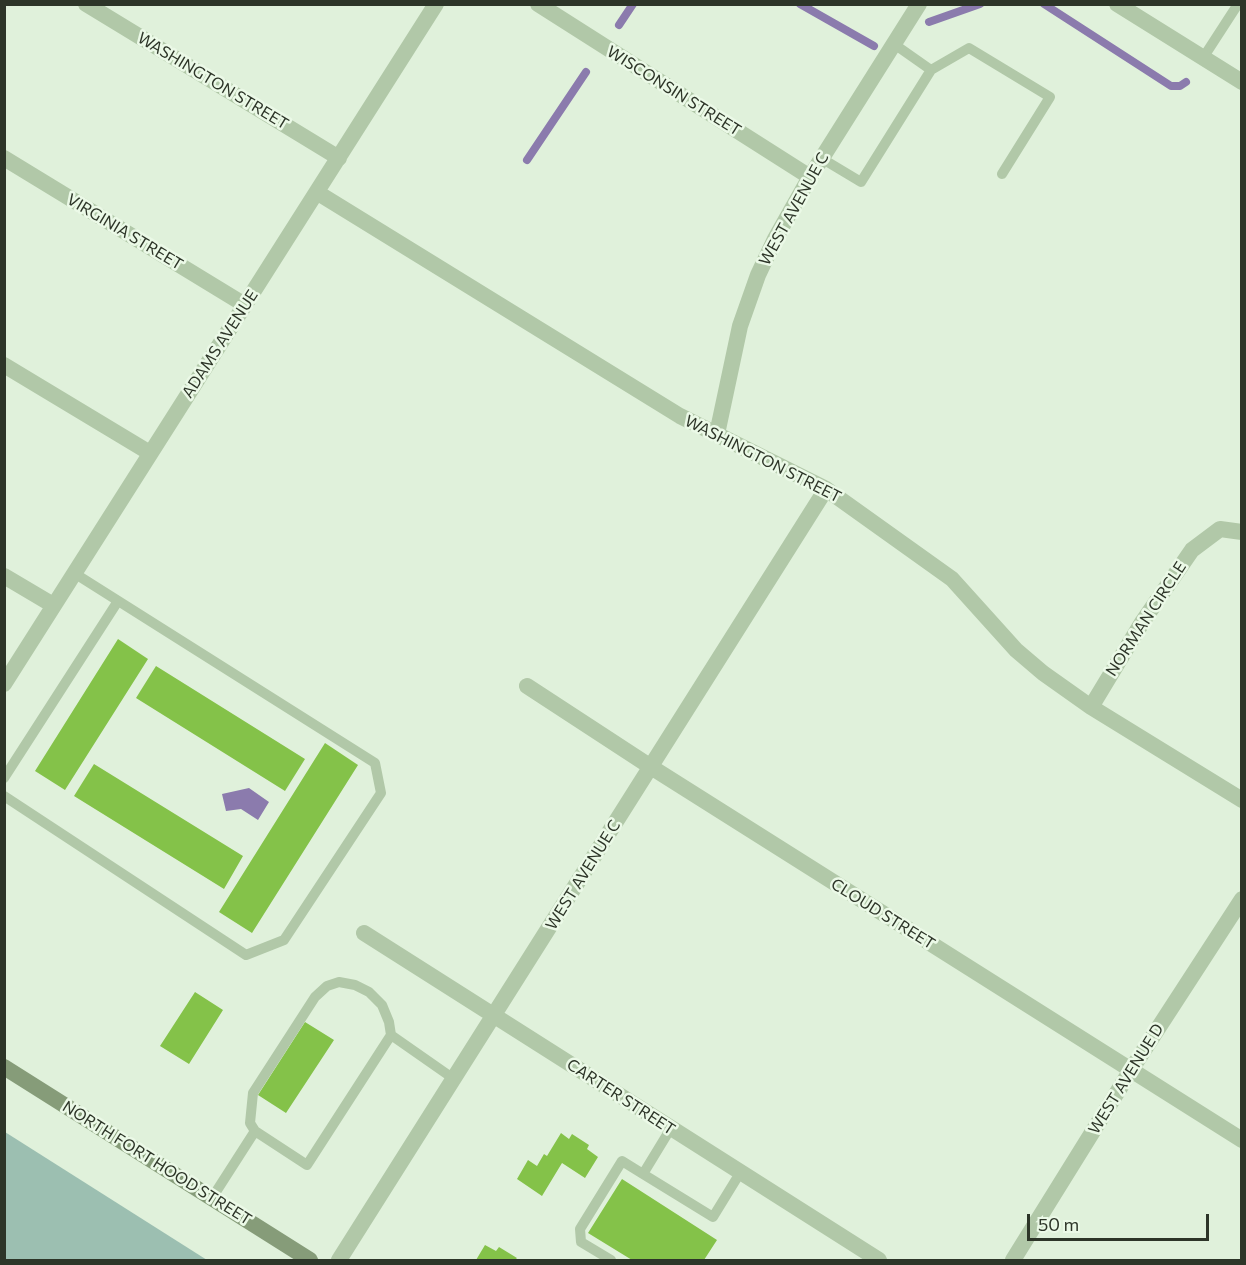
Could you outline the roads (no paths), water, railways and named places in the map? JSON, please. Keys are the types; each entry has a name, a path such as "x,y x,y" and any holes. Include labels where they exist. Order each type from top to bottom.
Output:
{"main road":[{"name":"NORTH FORT HOOD STREET","path":"4,1067 310,1260"}],"street":[{"name":"WASHINGTON STREET","path":"86,4 339,158"},
{"name":"WISCONSIN STREET","path":"538,4 810,177"},
{"name":"WEST AVENUE C","path":"717,434 740,326 758,275 821,158 919,4"},
{"path":"1117,4 1242,82"},
{"name":"ADAMS AVENUE","path":"4,684 318,193 433,5"},
{"name":"VIRGINIA STREET","path":"4,158 245,305"},
{"name":"WASHINGTON STREET","path":"318,193 680,416 826,489 952,579 1016,650 1091,706 1242,801"},
{"path":"4,365 150,453"},
{"name":"WEST AVENUE C","path":"339,1260 826,489"},
{"name":"NORMAN CIRCLE","path":"1091,706 1143,621 1192,550 1220,529 1242,532"},
{"path":"4,576 53,605"},
{"name":"CLOUD STREET","path":"527,686 651,767 1242,1140"},
{"name":"WEST AVENUE D","path":"1013,1260 1131,1070 1242,899"},
{"name":"CARTER STREET","path":"364,933 879,1260"}],"lane":[{"path":"1203,58 1238,4"},
{"path":"894,44 931,70"},
{"path":"821,158 861,182 931,70 969,48 1050,97 1002,174"},
{"path":"4,796 246,955 284,940 381,794 375,763 74,573"},
{"path":"4,778 118,601"},
{"path":"339,982 369,992 382,1005 389,1022 391,1035 307,1165 255,1131 250,1123 253,1093 315,997 327,986 339,982"},
{"path":"391,1035 454,1079"},
{"path":"643,1174 671,1128"},
{"path":"212,1198 255,1131"},
{"path":"611,1260 594,1256 580,1242 580,1229 622,1161 713,1217 740,1173"}],"waterway":[{"path":"619,25 633,4"},
{"path":"800,4 874,46"},
{"path":"929,22 980,4"},
{"path":"1044,4 1171,86 1180,86 1186,82"},
{"path":"527,160 586,72"}]}
